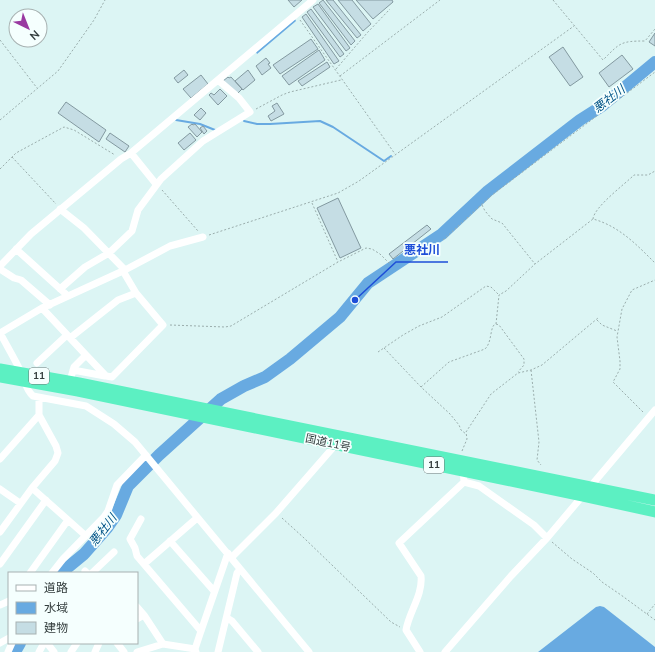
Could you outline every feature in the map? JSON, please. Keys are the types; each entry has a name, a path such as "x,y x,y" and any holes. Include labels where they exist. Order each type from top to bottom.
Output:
{"highway":[{"name":"国道11号","path":"0,369 22,377 78,391 198,412"},
{"name":"国道11号","path":"0,377 22,377 70,381 198,412 339,441 463,472 587,492 655,500"},
{"name":"国道11号","path":"587,492 655,512"}],"street":[{"path":"0,266 31,234 60,209 314,0"},
{"path":"60,289 84,267 109,253 132,231 138,210 156,184 203,141 250,112 239,98 218,80"},
{"path":"131,152 156,184"},
{"path":"60,209 84,228 109,253 124,270 136,293 163,325 112,377 73,370"},
{"path":"203,237 170,246 124,270 42,308 0,333 28,392 39,398 86,406 114,424 135,442 309,652"},
{"path":"16,249 68,296"},
{"path":"0,270 14,278 21,280 50,304"},
{"path":"37,362 118,300 136,293"},
{"path":"42,308 106,376"},
{"path":"70,381 74,367 86,355"},
{"path":"0,532 20,503 55,461 58,453 56,446 39,415 39,398"},
{"path":"445,652 587,492 655,410"},
{"path":"0,459 39,415"},
{"path":"137,652 162,644 195,650 214,591 229,555 252,538 339,441"},
{"path":"53,572 108,511 117,485 148,457"},
{"path":"420,652 406,630 407,621 418,596 422,581 418,571 399,542 463,472 479,486 534,525 547,538"},
{"path":"32,488 86,536"},
{"path":"0,489 20,503"},
{"path":"0,564 46,500"},
{"path":"144,564 197,518"},
{"path":"141,519 130,539 137,556 201,630"},
{"path":"31,572 68,520"},
{"path":"170,541 214,591"},
{"path":"88,572 114,552"},
{"path":"218,652 237,573 240,569"},
{"path":"138,608 162,644"},
{"path":"138,618 144,615"},
{"path":"227,618 232,621 258,652"},
{"path":"48,644 54,652"},
{"path":"118,644 124,652"}],"path":[{"path":"0,120 58,71 94,20 105,0"},
{"path":"340,76 440,0"},
{"path":"553,0 603,60 616,46 626,41 645,41 655,28"},
{"path":"335,70 390,9"},
{"path":"296,15 396,155"},
{"path":"156,184 203,237 338,193 359,181 396,155 574,26"},
{"path":"0,40 37,89"},
{"path":"443,240 481,204 655,72"},
{"path":"250,112 282,95 342,80"},
{"path":"0,169 16,153 64,127 74,130 121,159"},
{"path":"12,157 60,209"},
{"path":"499,295 506,291 535,264 593,219 594,214 600,206 634,175 648,175 655,171"},
{"path":"312,202 338,262"},
{"path":"481,204 492,219 502,223 535,264"},
{"path":"593,219 603,222 631,238 655,264"},
{"path":"163,325 231,326 338,262 369,248 380,254 390,264"},
{"path":"648,417 613,382 620,369 617,331 622,309 632,290 655,280"},
{"path":"378,352 415,328 442,317 486,286 491,287 499,295"},
{"path":"422,387 449,362 484,349 489,342 493,326 496,324 499,295"},
{"path":"518,373 531,370 542,365 598,319 602,325 617,331"},
{"path":"463,472 462,451 467,439 466,434 468,428 491,394 518,373 524,365 524,359 499,325 496,324"},
{"path":"384,347 450,414 460,425 461,430 466,434"},
{"path":"531,370 539,442 537,460 541,465"},
{"path":"276,513 391,622 406,630"},
{"path":"547,538 572,559 593,573 602,582 655,620"},
{"path":"647,614 655,604"}],"water":[{"path":"295,19 296,21 257,54 256,52"},
{"path":"596,607 604,607 655,647 655,652 538,652"}],"building":[{"path":"288,0 302,0 294,7"},
{"path":"323,0 355,41 351,45 319,3"},
{"path":"326,0 333,0 361,35 357,38"},
{"path":"338,0 352,0 371,24 363,31"},
{"path":"356,0 392,0 393,2 373,19"},
{"path":"318,4 350,48 346,51 313,7"},
{"path":"311,9 344,54 340,57 307,12"},
{"path":"306,14 339,61 334,64 302,17"},
{"path":"655,33 655,46 649,42"},
{"path":"311,39 318,49 280,74 273,65"},
{"path":"563,47 583,77 570,86 549,57"},
{"path":"319,50 325,60 289,85 282,76"},
{"path":"622,55 633,69 609,87 599,73"},
{"path":"266,58 270,63 268,64 271,68 262,75 256,66"},
{"path":"327,62 330,67 302,86 298,81"},
{"path":"184,70 188,75 178,83 174,78"},
{"path":"248,70 255,80 243,90 235,81"},
{"path":"201,75 208,84 191,98 183,89"},
{"path":"228,77 231,77 242,89 237,94 223,81"},
{"path":"220,89 227,96 218,105 209,95 211,93 214,95"},
{"path":"66,102 106,130 99,142 58,113"},
{"path":"277,103 284,114 271,121 268,116 275,111 272,106"},
{"path":"201,108 206,113 200,120 194,115"},
{"path":"195,124 202,132 197,137 188,127"},
{"path":"203,126 207,131 204,134 200,128"},
{"path":"110,133 129,146 125,152 106,139"},
{"path":"190,133 196,140 184,150 178,143"},
{"path":"338,198 361,248 340,258 317,208"},
{"path":"427,225 431,229 393,259 389,254"}],"waterway":[{"name":"悪社川","path":"63,572 84,554 107,528 116,515 128,486 159,455 221,399 244,386 265,377 290,359 340,317 368,283 442,234 488,191 580,120 602,106 655,62"},
{"path":"176,120 200,124 215,130"},
{"path":"244,121 257,124 320,121 333,127 384,161 391,156"},
{"name":"悪社川","path":"15,652 19,644"}],"place":[{"name":"悪社川","path":"355,300"}]}
